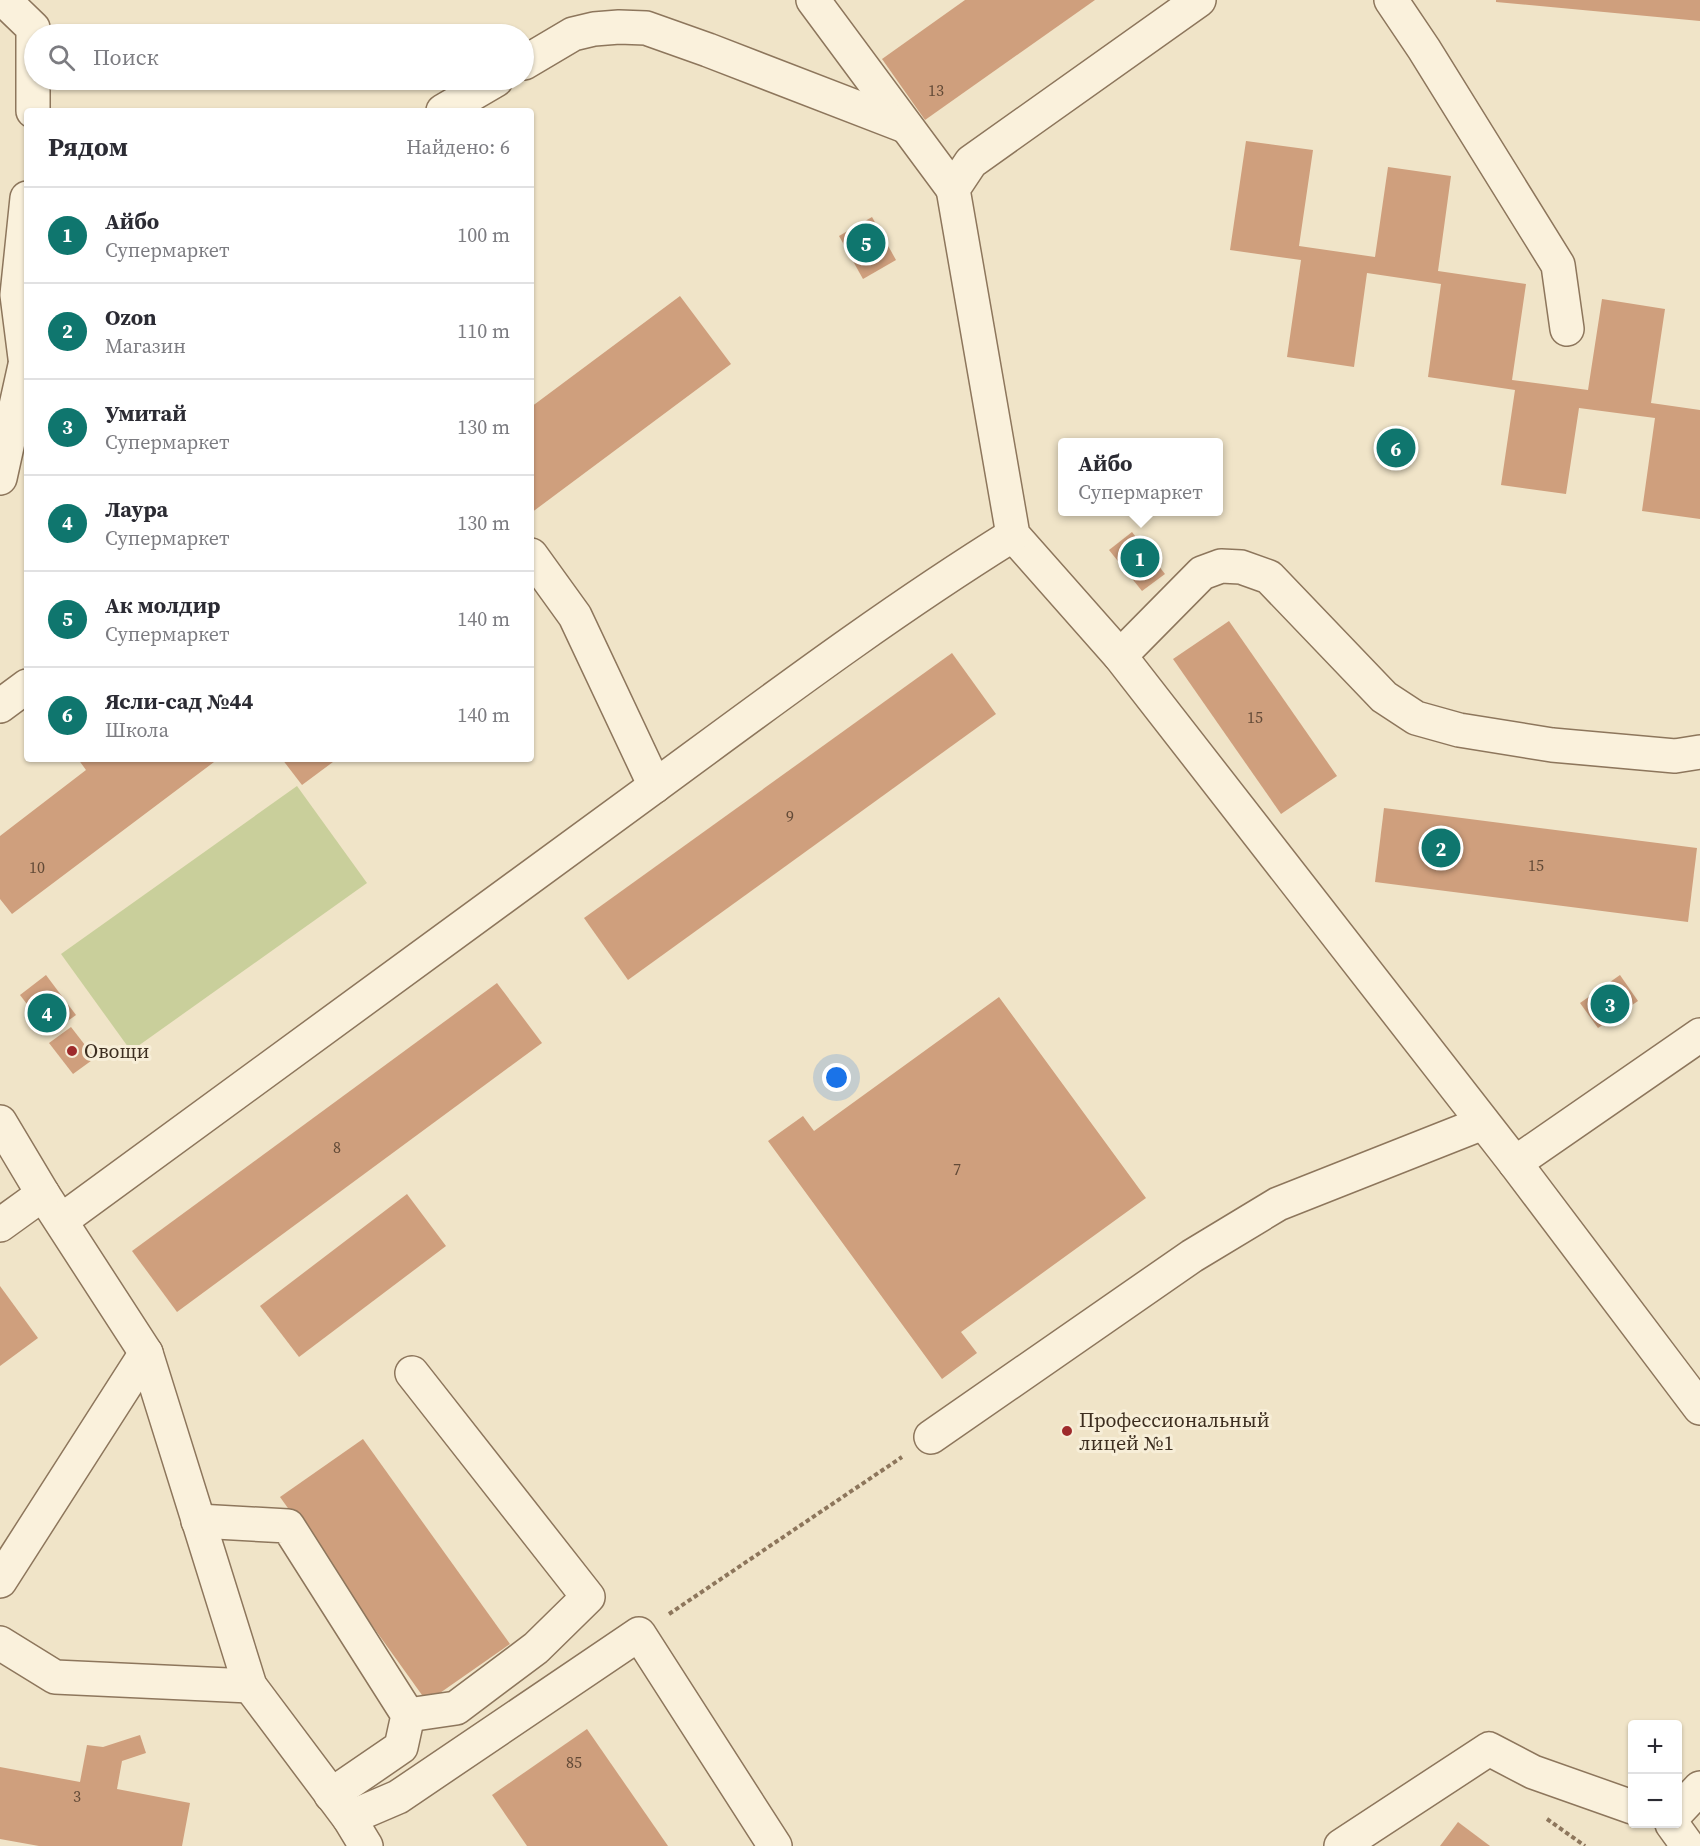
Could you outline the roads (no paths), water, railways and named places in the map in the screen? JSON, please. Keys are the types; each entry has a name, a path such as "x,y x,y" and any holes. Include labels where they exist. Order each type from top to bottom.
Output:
{"lane":[{"path":"4,0 29,24"},
{"path":"813,0 953,189 1013,535 1120,656 1515,1163 1700,1408"},
{"path":"953,189 971,162 1199,0"},
{"path":"1391,0 1558,265 1567,329"},
{"path":"534,57 573,34 602,28 646,28 905,126"},
{"path":"33,90 33,108"},
{"path":"448,108 479,90"},
{"path":"24,227 17,295 24,343"},
{"path":"0,478 24,366"},
{"path":"62,1220 827,659 959,568 1013,535"},
{"path":"534,559 575,616 655,786"},
{"path":"1120,656 1202,573 1221,566 1241,567 1269,577 1384,697 1416,718 1459,730 1552,745 1675,756 1700,752"},
{"path":"0,706 24,688"},
{"path":"1515,1163 1700,1035"},
{"path":"0,1122 43,1194 62,1220 146,1353 250,1686 350,1828"},
{"path":"932,1437 1192,1256 1278,1204 1483,1123"},
{"path":"0,1225 43,1194"},
{"path":"0,1581 146,1353"},
{"path":"408,1715 456,1708 536,1648 588,1597 412,1372"},
{"path":"198,1521 288,1526 408,1715 401,1747 350,1828"},
{"path":"350,1828 639,1634 775,1846"},
{"path":"0,1643 55,1677 250,1686"},
{"path":"1341,1846 1488,1749 1533,1772 1628,1806"},
{"path":"1682,1806 1700,1788"},
{"path":"1675,1828 1688,1846"}],"place":[{"name":"Ак молдир","path":"866,243"},
{"name":"Ясли-сад №44","path":"1396,448"},
{"name":"Айбо","path":"1140,558"},
{"name":"Ozon","path":"1441,848"},
{"name":"Умитай","path":"1610,1004"},
{"name":"Лаура","path":"47,1013"},
{"name":"Овощи","path":"72,1051"},
{"name":"Профессиональный лицей №1","path":"1067,1431"}]}
